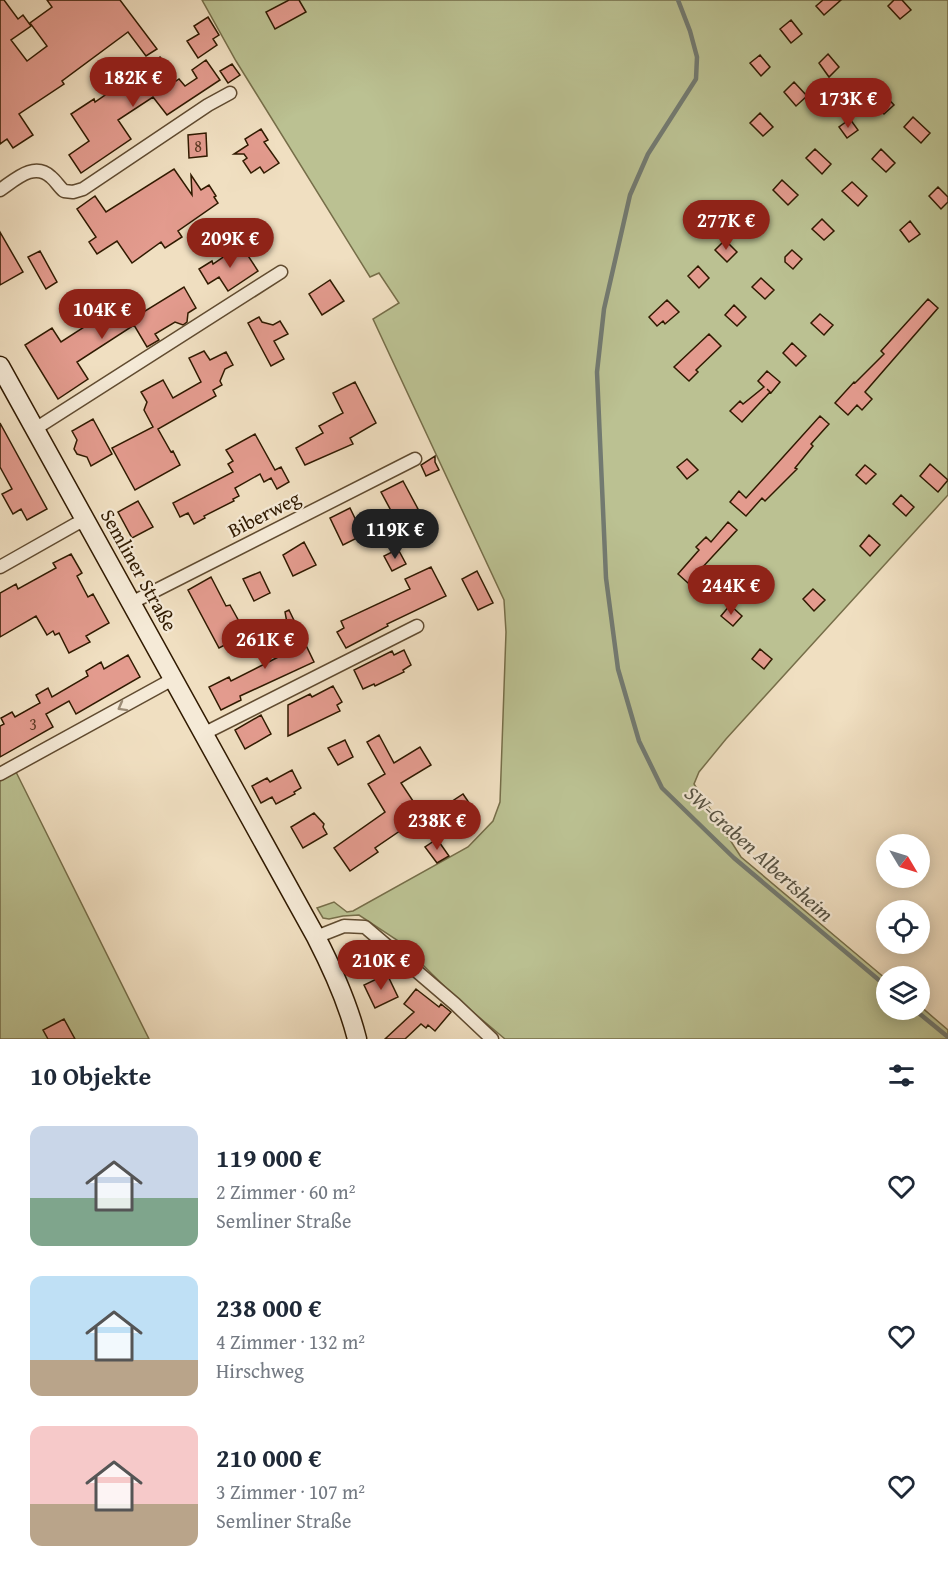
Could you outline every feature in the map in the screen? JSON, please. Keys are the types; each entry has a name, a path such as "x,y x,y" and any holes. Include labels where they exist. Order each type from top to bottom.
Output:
{"street":[{"path":"0,190 32,171 51,176 64,191 73,192 83,189 207,105 230,93"},
{"path":"35,429 281,272"},
{"name":"Semliner Straße","path":"0,366 316,937 334,972 357,1039"},
{"name":"Biberweg","path":"131,603 414,459"},
{"path":"0,567 76,524 86,521"},
{"path":"203,734 417,626"},
{"path":"0,774 173,679"},
{"path":"316,937 344,926 365,927 492,1039"}],"green space":[{"path":"202,0 948,0 948,495 726,739 699,772 694,784 741,857 876,971 876,1020 930,1020 930,1015 948,1030 948,1039 505,1039 455,997 400,942 359,915 323,918 317,908 334,902 347,912 353,911 468,847 493,821 500,802 506,632 504,600 373,319 399,303 379,273 370,277 236,61"},
{"path":"16,772 149,1039 0,1039 0,781"}],"building":[{"path":"0,0 4,0 18,19 23,15 31,26 11,40 27,61 47,46 30,23 52,7 47,0 120,0 157,49 146,56 128,32 62,81 64,84 19,114 33,135 13,148 7,139 0,144"},
{"path":"289,0 299,0 306,12 275,29 266,12"},
{"path":"823,0 841,0 824,15 816,6"},
{"path":"894,0 902,0 911,10 900,19 888,6"},
{"path":"208,17 219,35 213,39 217,45 198,58 187,41 199,34 194,26"},
{"path":"791,20 802,34 791,43 780,29"},
{"path":"828,54 839,67 829,77 819,63"},
{"path":"760,55 770,67 761,76 750,63"},
{"path":"160,57 176,81 179,79 185,86 197,78 192,70 206,60 220,80 167,115 153,97 118,120 131,139 81,173 69,155 89,141 71,114 94,99 95,102"},
{"path":"232,64 240,75 228,83 220,71"},
{"path":"794,82 807,96 796,106 784,92"},
{"path":"881,91 894,105 884,114 871,100"},
{"path":"760,113 773,127 763,136 750,123"},
{"path":"913,117 930,133 921,143 904,127"},
{"path":"850,119 858,130 847,138 839,127"},
{"path":"261,129 268,140 264,142 279,163 264,173 260,167 251,173 243,161 247,158 244,154 234,154 248,145 245,139"},
{"path":"206,133 207,156 189,158 188,135"},
{"path":"815,149 831,164 822,174 806,158"},
{"path":"881,149 895,163 886,172 872,159"},
{"path":"174,169 192,195 191,175 201,190 209,185 218,203 178,231 182,237 165,248 161,242 132,263 117,241 97,254 89,242 96,237 77,209 95,196 106,212"},
{"path":"782,180 798,195 788,205 773,190"},
{"path":"852,182 867,196 858,206 842,191"},
{"path":"938,187 948,197 948,202 941,209 929,196"},
{"path":"753,208 767,224 758,232 744,216"},
{"path":"822,219 834,231 824,240 812,229"},
{"path":"910,221 920,234 909,242 900,230"},
{"path":"0,232 23,272 0,285"},
{"path":"725,240 737,252 727,262 715,250"},
{"path":"241,245 258,271 228,291 219,277 208,284 199,269 212,261 213,264"},
{"path":"792,250 802,259 793,269 785,262 785,257"},
{"path":"40,251 57,282 46,289 28,257"},
{"path":"698,266 709,278 699,288 688,276"},
{"path":"761,278 774,290 765,299 752,287"},
{"path":"330,280 344,301 322,315 309,294"},
{"path":"184,287 196,308 188,313 187,322 183,325 175,322 155,334 159,340 147,347 134,325 77,362 88,379 58,399 25,345 52,328 61,342 101,316 103,320 108,317 112,324 139,307 142,313"},
{"path":"928,299 938,308 865,392 872,399 862,410 857,405 848,415 835,403 884,354 881,351"},
{"path":"667,300 679,312 665,324 663,321 657,326 649,317"},
{"path":"734,305 746,317 737,326 725,315"},
{"path":"820,314 833,325 824,335 811,323"},
{"path":"259,317 262,322 273,325 280,321 288,334 274,341 284,359 271,366 248,323"},
{"path":"709,334 721,346 696,370 698,372 689,381 674,367"},
{"path":"792,343 806,356 796,366 783,353"},
{"path":"204,351 210,360 226,352 233,365 225,369 220,381 222,385 213,390 216,396 158,429 180,465 135,490 112,448 153,427 144,410 147,402 141,392 163,380 173,398 201,382 189,358"},
{"path":"767,371 780,382 742,422 730,411 740,401 743,404 764,387 758,381"},
{"path":"355,382 376,423 350,438 353,444 305,465 296,448 323,433 319,426 343,413 333,393"},
{"path":"820,416 829,424 811,444 813,446 795,468 797,469 765,501 762,498 746,516 730,502 739,491 746,498"},
{"path":"93,419 112,454 91,466 87,457 77,454 74,449 77,440 72,431"},
{"path":"0,423 47,509 27,520 21,509 13,514 2,494 12,489 0,467"},
{"path":"255,434 275,470 281,467 289,482 277,489 271,478 264,482 260,474 235,488 239,496 233,499 234,501 204,516 205,518 194,524 188,513 180,517 173,503 233,472 228,464 233,461 226,450"},
{"path":"435,456 439,470 426,476 421,465"},
{"path":"687,459 698,470 687,479 677,467"},
{"path":"930,464 948,480 938,492 920,476"},
{"path":"865,465 876,474 866,484 856,475"},
{"path":"403,481 418,509 396,520 381,492"},
{"path":"901,495 914,507 906,516 893,504"},
{"path":"138,501 153,527 132,538 118,512"},
{"path":"350,508 363,535 343,545 330,518"},
{"path":"728,522 737,530 688,583 678,574 699,550 696,547 706,537 711,542"},
{"path":"869,535 880,545 870,556 860,546"},
{"path":"304,542 316,565 293,576 283,555"},
{"path":"398,549 406,564 392,571 384,556"},
{"path":"71,554 82,573 77,576 88,597 93,594 109,623 86,636 90,642 69,653 59,633 55,635 53,631 47,635 36,616 0,637 0,593 16,584 18,589 56,568 53,563"},
{"path":"431,567 446,596 387,624 388,626 346,648 337,632 344,628 341,621 410,589 405,579"},
{"path":"477,571 493,603 478,610 462,579"},
{"path":"260,572 270,593 254,601 243,579"},
{"path":"211,577 226,606 230,605 246,634 219,648 188,590"},
{"path":"813,589 825,600 814,611 803,599"},
{"path":"730,605 742,616 733,626 721,616"},
{"path":"289,610 314,662 240,696 241,700 221,710 209,687 229,677 231,681 292,650 285,612"},
{"path":"760,649 772,659 764,669 752,659"},
{"path":"404,650 411,665 403,670 404,672 375,686 374,684 363,689 354,670 392,651 394,655"},
{"path":"128,655 140,677 76,714 69,701 46,714 53,727 0,757 0,726 4,724 1,718 12,712 15,717 40,703 36,695 48,688 52,697 88,676 86,671 101,662 104,669"},
{"path":"333,686 342,702 337,705 340,711 288,736 288,705 310,694 312,697"},
{"path":"261,715 271,734 245,749 235,730"},
{"path":"379,735 394,763 420,747 431,765 401,783 425,819 415,826 413,822 375,848 378,852 350,871 334,848 385,812 368,784 385,774 367,742"},
{"path":"345,740 353,757 338,765 328,748"},
{"path":"292,770 301,788 294,792 295,794 276,804 272,797 261,803 252,786 267,778 270,782"},
{"path":"463,794 478,816 466,824 451,802"},
{"path":"314,813 324,824 323,827 327,834 303,848 291,827"},
{"path":"437,839 449,856 437,863 425,847"},
{"path":"360,953 368,970 355,976 347,959"},
{"path":"387,974 398,997 375,1008 364,985"},
{"path":"416,989 439,1007 441,1004 451,1012 435,1031 428,1025 426,1028 421,1024 405,1039 385,1039 414,1012 404,1004"},
{"path":"64,1019 75,1039 48,1039 43,1030"}],"waterway":[{"name":"SW-Graben Albertsheim","path":"678,0 697,57 696,79 648,154 630,195 604,309 597,372 606,578 618,669 639,741 662,788 734,858 876,978"},
{"name":"SW-Graben Albertsheim","path":"927,1020 948,1037"}]}
